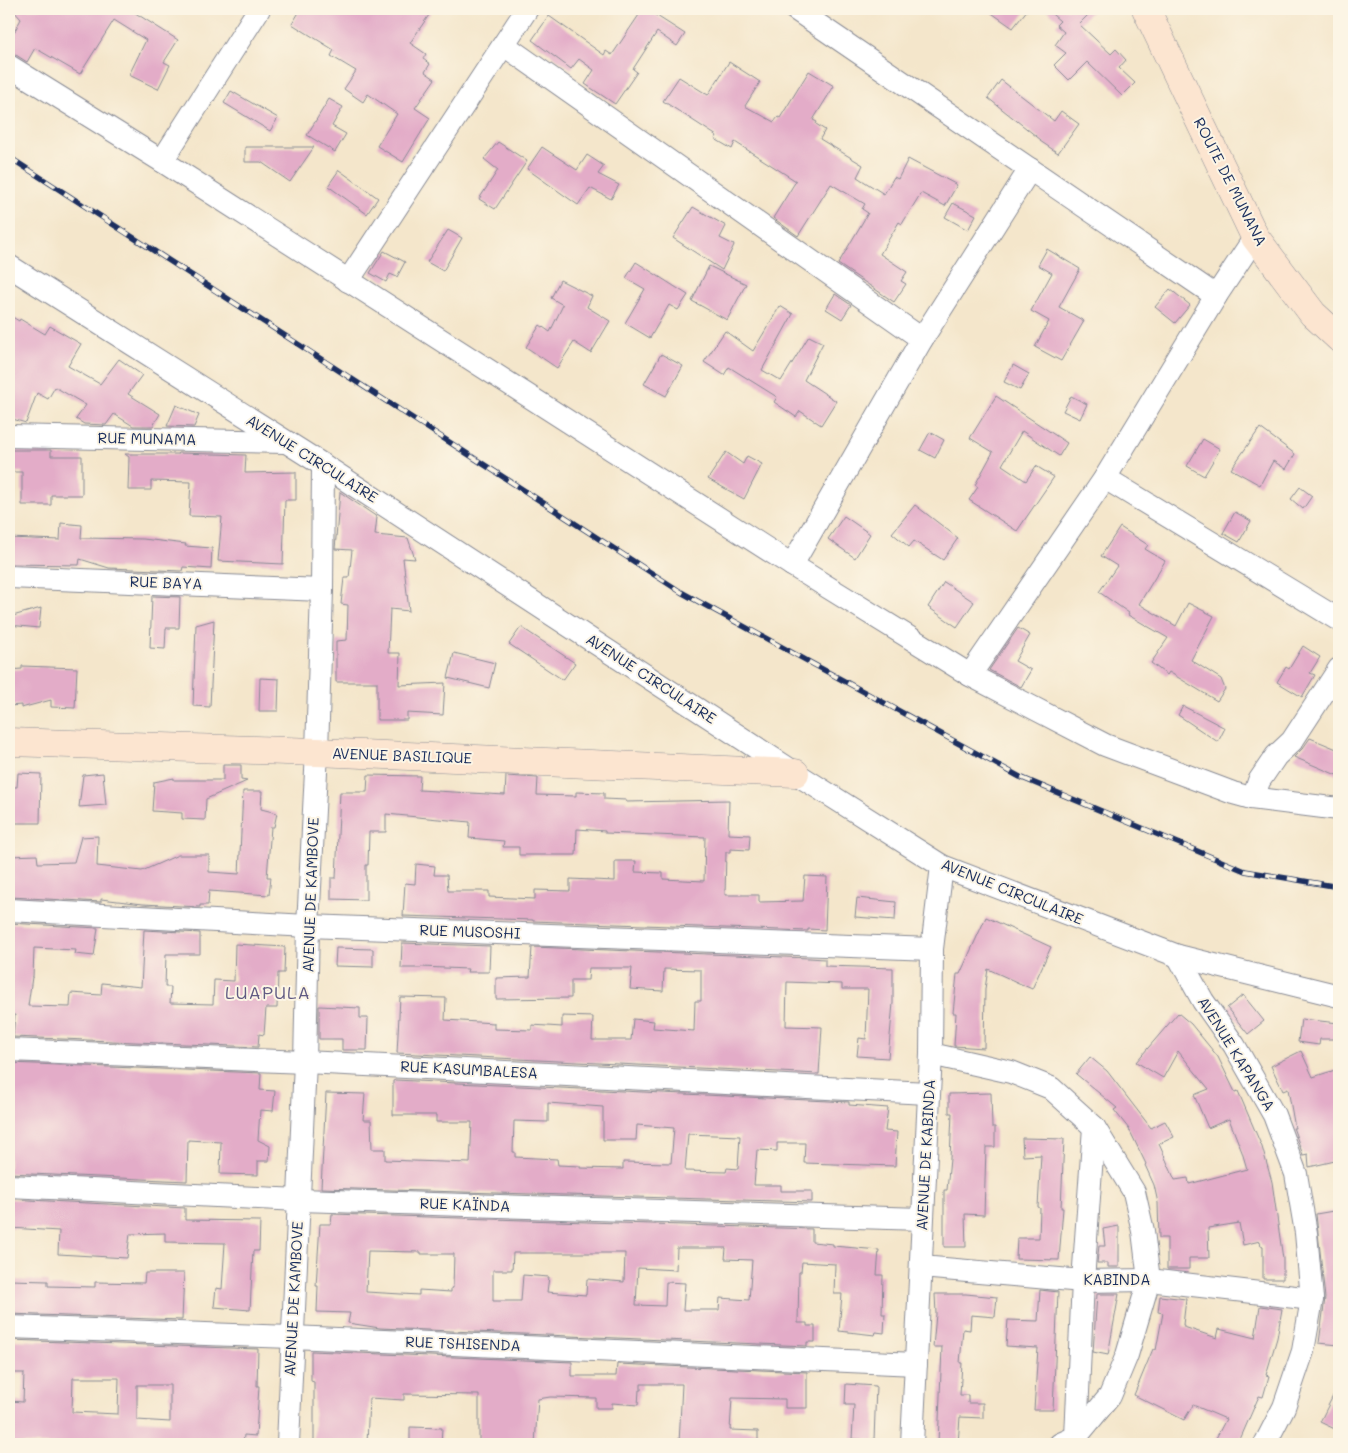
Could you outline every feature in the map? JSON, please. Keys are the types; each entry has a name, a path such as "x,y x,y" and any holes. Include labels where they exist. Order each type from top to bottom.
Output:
{"street":[{"path":"162,161 259,9"},
{"path":"348,281 527,9"},
{"path":"795,9 1216,296"},
{"name":"ROUTE DE MUNANA","path":"1146,9 1255,237 1313,314 1339,338"},
{"path":"504,45 922,339"},
{"path":"9,66 162,161 792,565 970,675 1105,745 1233,794 1339,809"},
{"path":"792,565 922,339 1030,169"},
{"path":"970,675 1106,478 1216,296 1255,237"},
{"name":"AVENUE CIRCULAIRE","path":"9,266 323,465 795,773 942,866 1178,956 1339,996"},
{"name":"RUE MUNAMA","path":"9,436 285,442"},
{"name":"AVENUE DE KAMBOVE","path":"288,1444 305,1062 308,926 317,752 322,590 323,465"},
{"path":"1106,478 1339,620"},
{"name":"RUE BAYA","path":"9,577 322,590"},
{"path":"1251,798 1254,796 1260,781 1276,756 1292,741 1339,669"},
{"name":"AVENUE BASILIQUE","path":"9,742 317,752 795,773"},
{"name":"AVENUE DE KABINDA","path":"912,1444 931,1054 932,949 942,866"},
{"name":"RUE MUSOSHI","path":"9,910 308,926 932,949"},
{"name":"AVENUE KAPANGA","path":"1178,956 1203,1001 1234,1045 1274,1115 1296,1174 1306,1233 1312,1300 1302,1351 1284,1408 1266,1444"},
{"name":"RUE KASUMBALESA","path":"9,1050 305,1062 928,1093"},
{"path":"931,1054 1011,1072 1051,1088 1094,1127 1134,1192 1143,1231 1149,1280 1127,1355 1110,1396 1068,1441"},
{"path":"1068,1441 1083,1281 1094,1127"},
{"name":"RUE KAÏNDA","path":"9,1186 299,1200 922,1219"},
{"name":"KABINDA","path":"921,1267 1083,1281 1149,1280 1312,1300"},
{"name":"RUE TSHISENDA","path":"9,1327 292,1337 916,1364"}],"building":[{"path":"12,9 129,9 178,40 164,62 170,65 158,89 129,75 146,40 114,20 80,74 35,48 27,62 9,53 9,42 21,19"},
{"path":"301,9 433,9 410,43 426,54 423,59 430,64 425,72 435,79 415,108 430,118 403,162 377,146 397,114 368,94 363,102 344,89 356,71 331,56 334,50 292,24"},
{"path":"643,9 646,9 685,34 677,46 657,32 633,69 637,72 615,104 585,84 594,70 579,59 571,69 532,40 549,16 604,55 606,51 612,55"},
{"path":"986,9 1028,9 1013,28"},
{"path":"1046,9 1094,9 1079,24 1111,54 1116,49 1126,60 1119,68 1135,83 1122,96 1087,62 1069,80 1054,65 1066,53 1055,45 1064,32 1056,25 1060,21"},
{"path":"729,62 760,82 745,106 774,122 778,117 780,118 809,71 834,86 813,120 825,130 820,139 863,165 857,177 884,194 894,177 898,179 908,159 957,185 945,206 921,193 902,224 899,222 880,254 907,272 901,281 906,284 894,302 838,264 868,213 862,209 865,204 831,184 798,236 773,218 796,181 735,142 732,149 715,139 717,136 663,101 679,77 708,95"},
{"path":"1001,80 1054,121 1061,111 1079,124 1058,153 1040,141 988,98"},
{"path":"231,91 278,118 270,131 224,103"},
{"path":"329,99 343,107 332,126 346,134 335,152 307,135"},
{"path":"498,142 527,161 495,209 479,199 498,170 484,159"},
{"path":"245,147 314,147 290,182 261,162 245,162"},
{"path":"542,147 577,170 587,155 604,166 598,174 619,185 611,199 590,188 578,205 527,169"},
{"path":"339,170 378,198 367,214 328,186"},
{"path":"953,203 976,215 968,230 945,217"},
{"path":"693,207 726,226 720,238 734,245 722,270 673,238"},
{"path":"448,230 462,238 443,271 427,262"},
{"path":"1047,249 1080,269 1059,307 1084,321 1061,361 1035,347 1049,321 1031,311 1052,273 1038,265"},
{"path":"384,251 405,262 397,277 390,274 386,282 370,273"},
{"path":"636,262 688,295 678,310 669,305 650,338 625,323 645,289 626,278"},
{"path":"709,266 746,284 727,320 692,301"},
{"path":"560,280 592,296 587,307 610,321 591,353 574,342 557,368 526,347 540,325 550,332 563,305 551,298"},
{"path":"1170,289 1190,305 1175,323 1155,307"},
{"path":"835,294 851,305 842,319 826,309"},
{"path":"780,306 793,314 762,370 781,381 809,336 823,343 804,380 836,401 821,425 800,411 796,417 774,402 777,397 729,367 724,375 704,362 725,331 753,351"},
{"path":"9,315 19,321 20,319 45,334 50,326 81,344 68,366 100,384 119,359 142,375 128,394 160,414 153,426 133,426 114,414 106,425 84,424 76,419 86,405 55,387 48,399 37,393 26,423 9,418"},
{"path":"661,354 683,366 666,396 644,384"},
{"path":"1013,365 1029,374 1020,390 1004,382"},
{"path":"996,396 1067,443 1059,456 1022,431 1002,465 1026,481 1036,466 1054,477 1017,531 969,500 978,487 975,485 993,452 970,438"},
{"path":"1071,396 1087,404 1080,419 1063,411"},
{"path":"176,405 199,415 194,427 167,426"},
{"path":"1260,428 1295,454 1286,469 1273,461 1260,485 1231,469"},
{"path":"930,432 944,440 935,458 920,450"},
{"path":"1203,439 1220,449 1204,476 1187,466"},
{"path":"9,450 51,450 51,456 82,456 82,495 51,495 51,505 22,505 22,472 9,472"},
{"path":"726,452 743,464 747,456 762,464 744,499 708,479"},
{"path":"125,454 246,455 245,473 296,472 296,500 285,500 283,564 218,561 222,517 189,516 191,482 151,481 151,490 128,490 129,457"},
{"path":"1300,487 1312,496 1303,509 1291,499"},
{"path":"340,492 377,517 375,535 408,538 415,559 403,558 409,611 390,609 388,653 400,653 399,685 445,683 443,715 407,713 407,720 377,720 377,682 336,682 336,641 347,640 348,605 341,604 344,578 349,578 352,550 335,549"},
{"path":"915,505 958,538 943,560 914,541 909,547 892,533"},
{"path":"1235,512 1251,521 1239,542 1223,533"},
{"path":"844,516 870,534 855,558 828,539"},
{"path":"61,523 82,525 81,538 143,539 186,544 185,546 212,548 211,569 183,567 182,571 109,568 80,559 79,565 9,564 9,538 60,540"},
{"path":"1120,527 1148,545 1145,549 1165,561 1139,604 1176,626 1188,603 1214,616 1191,660 1221,679 1225,689 1217,701 1169,672 1167,675 1151,663 1168,638 1128,615 1129,613 1099,592 1117,566 1101,556"},
{"path":"944,582 974,602 957,627 928,607"},
{"path":"152,596 180,597 179,628 166,628 165,649 150,648"},
{"path":"41,608 39,628 9,625 9,617"},
{"path":"214,620 210,707 193,706 196,625"},
{"path":"521,627 575,663 563,680 509,644"},
{"path":"1018,628 1030,635 1015,661 1031,670 1021,687 989,670"},
{"path":"1303,646 1320,657 1310,673 1315,675 1302,697 1277,682 1286,667 1289,669"},
{"path":"454,653 495,663 489,688 448,678"},
{"path":"22,666 77,668 75,708 51,707 51,700 21,708 21,705 9,706 9,670 22,669"},
{"path":"260,678 279,679 278,711 259,711"},
{"path":"1183,706 1225,728 1218,742 1178,715"},
{"path":"1310,738 1339,750 1339,776 1294,757"},
{"path":"223,765 241,765 241,780 247,781 206,799 205,820 182,819 182,813 152,811 154,782 174,778 174,780 223,780"},
{"path":"18,773 41,774 40,823 9,823 9,787 17,787"},
{"path":"103,773 106,805 79,807 83,775"},
{"path":"368,775 420,776 419,790 505,795 506,776 538,778 537,795 576,796 576,792 604,793 604,799 626,800 626,802 729,800 728,834 750,835 749,850 730,849 730,852 726,852 725,895 759,895 759,902 803,901 805,876 827,877 825,930 808,929 808,931 403,916 405,883 415,884 416,864 435,866 434,875 447,875 448,891 489,891 489,897 535,899 535,890 570,891 570,879 615,881 615,861 636,861 635,872 663,873 663,879 704,881 705,837 605,833 605,831 577,829 576,855 519,855 519,847 503,847 504,841 469,838 470,822 386,814 386,832 369,832 368,865 366,865 366,900 331,899 331,878 336,878 340,792 367,792"},
{"path":"243,791 262,791 261,809 277,813 274,827 271,827 267,877 271,877 269,895 209,891 208,905 200,905 200,907 143,904 101,899 101,902 11,897 10,856 37,855 38,863 74,862 81,837 98,836 97,866 142,871 178,855 209,855 209,872 239,874"},
{"path":"857,898 896,902 895,920 855,917"},
{"path":"986,917 1051,947 1032,989 988,969 985,989 984,1048 954,1046 956,1013 953,1013 957,974 960,974"},
{"path":"9,923 98,928 94,956 75,954 76,950 34,948 33,977 28,1006 70,1007 71,993 101,995 102,983 141,987 144,930 200,933 200,954 166,954 165,987 171,987 170,1003 213,1004 214,980 234,981 235,944 285,947 284,973 278,973 277,1008 266,1008 264,1035 259,1034 258,1047 13,1037 15,1015 9,1015"},
{"path":"402,943 490,946 489,972 467,972 468,969 401,968"},
{"path":"532,947 809,958 825,959 825,966 893,968 893,1003 888,1058 857,1056 859,1038 866,1039 868,989 842,989 842,984 787,982 786,1026 822,1027 819,1074 397,1053 400,997 446,998 445,1020 494,1023 494,1029 532,1030 532,1025 562,1027 562,1016 593,1017 592,1040 631,1040 633,1019 654,1021 653,1028 694,1031 695,1001 701,1001 701,970 664,969 663,991 630,989 632,968 589,968 588,980 571,980 571,998 496,999 496,978 530,977"},
{"path":"336,948 373,949 373,967 335,966"},
{"path":"1243,995 1264,1021 1248,1034 1227,1008"},
{"path":"319,1006 360,1008 360,1018 368,1018 367,1050 342,1050 342,1039 319,1039"},
{"path":"1178,1013 1191,1024 1218,1057 1235,1092 1238,1091 1262,1147 1272,1182 1283,1259 1283,1279 1263,1279 1263,1246 1261,1246 1260,1241 1243,1245 1239,1223 1208,1228 1209,1258 1189,1258 1189,1269 1167,1269 1167,1238 1159,1238 1158,1203 1146,1164 1129,1129 1114,1110 1117,1108 1076,1074 1090,1057 1107,1071 1151,1128 1165,1121 1174,1137 1159,1144 1175,1180 1188,1178 1189,1184 1247,1169 1229,1119 1208,1128 1194,1095 1209,1089 1178,1051 1163,1078 1136,1062"},
{"path":"1301,1019 1339,1023 1339,1039 1320,1039 1319,1045 1298,1042"},
{"path":"1301,1051 1313,1077 1335,1070 1339,1086 1339,1160 1309,1167 1308,1154 1303,1155 1293,1128 1295,1128 1288,1089 1283,1091 1271,1066"},
{"path":"9,1063 261,1073 260,1090 275,1091 273,1111 260,1110 258,1140 270,1146 269,1161 258,1161 258,1175 220,1174 221,1142 188,1140 187,1181 9,1173"},
{"path":"393,1081 849,1102 849,1105 888,1108 885,1131 897,1132 895,1166 804,1163 805,1143 777,1143 777,1151 757,1150 754,1185 781,1185 781,1191 812,1191 812,1202 321,1188 326,1093 365,1094 363,1120 371,1120 372,1149 385,1149 385,1160 470,1163 472,1122 436,1122 436,1115 393,1115","holes":["548,1103 603,1107 603,1140 636,1140 637,1125 674,1128 671,1163 623,1162 623,1169 580,1168 580,1166 558,1165 557,1159 515,1157 515,1152 513,1152 514,1121 548,1122","688,1134 740,1136 738,1169 727,1168 726,1172 685,1171"]},
{"path":"991,1093 992,1127 995,1127 995,1147 986,1147 984,1215 965,1214 966,1247 944,1247 944,1190 947,1190 952,1113 949,1113 949,1094"},
{"path":"1022,1138 1064,1139 1061,1208 1063,1208 1059,1260 1016,1259 1017,1238 1039,1238 1040,1208 1038,1207 1041,1155 1023,1156"},
{"path":"9,1199 185,1208 185,1220 260,1221 259,1251 253,1251 250,1310 214,1307 216,1288 222,1289 225,1243 165,1242 165,1233 130,1234 127,1258 58,1254 59,1231 10,1228 11,1213 9,1213"},
{"path":"1339,1210 1339,1345 1319,1343 1325,1298 1316,1214"},
{"path":"332,1214 812,1229 812,1242 879,1250 877,1275 883,1275 882,1314 885,1314 884,1333 876,1332 875,1335 839,1331 842,1294 834,1294 835,1264 802,1262 801,1272 799,1272 798,1323 807,1323 807,1326 815,1326 815,1342 807,1342 807,1346 380,1328 348,1323 350,1313 317,1312 318,1286 316,1286 320,1224 331,1224","holes":["677,1248 726,1248 725,1259 752,1260 749,1300 720,1298 719,1310 683,1310 685,1283 666,1282 665,1306 636,1305 638,1268 676,1270","368,1251 454,1254 453,1288 451,1288 451,1292 419,1290 419,1295 366,1292","513,1253 625,1253 624,1282 587,1279 586,1295 547,1292 549,1277 523,1275 521,1301 493,1301 493,1270 512,1270"]},
{"path":"1119,1226 1119,1267 1108,1267 1108,1263 1097,1263 1099,1246 1105,1246 1103,1229"},
{"path":"145,1273 184,1273 182,1320 9,1314 9,1280 48,1281 48,1286 95,1287 95,1282 144,1283"},
{"path":"1040,1290 1058,1292 1053,1410 1034,1410 1038,1348 1006,1346 1008,1320 1038,1321"},
{"path":"935,1294 997,1297 995,1317 971,1315 970,1330 963,1329 960,1395 968,1395 968,1403 983,1403 983,1418 960,1417 958,1444 938,1444 942,1347 933,1347 936,1314"},
{"path":"1097,1294 1119,1294 1108,1355 1093,1352"},
{"path":"1160,1296 1186,1299 1184,1327 1217,1338 1219,1329 1255,1338 1260,1306 1282,1309 1277,1338 1266,1375 1269,1376 1263,1397 1259,1396 1238,1444 1213,1444 1226,1419 1193,1405 1184,1420 1134,1395 1153,1349 1156,1350 1163,1313 1158,1312"},
{"path":"9,1340 258,1349 257,1386 259,1386 256,1436 244,1435 243,1444 9,1444 9,1401 23,1402 24,1373 9,1373","holes":["73,1378 119,1378 118,1414 72,1412","137,1385 170,1385 170,1422 137,1420"]},
{"path":"311,1351 572,1362 572,1376 616,1376 617,1364 807,1372 807,1408 785,1408 785,1399 732,1398 730,1430 758,1431 758,1444 679,1444 682,1384 641,1384 638,1405 612,1403 612,1408 596,1408 596,1398 550,1397 538,1399 535,1444 479,1444 479,1395 404,1394 404,1400 369,1398 367,1444 314,1444 314,1382 311,1381"},
{"path":"846,1384 876,1386 874,1440 852,1439 854,1405 845,1405"},
{"path":"1339,1384 1339,1431 1320,1422"},
{"path":"410,1427 442,1428 441,1444 410,1444"}],"railway":[{"path":"9,157 681,592 1020,777 1245,871 1339,887"}],"district":[{"name":"LUAPULA","path":"268,993"}]}
